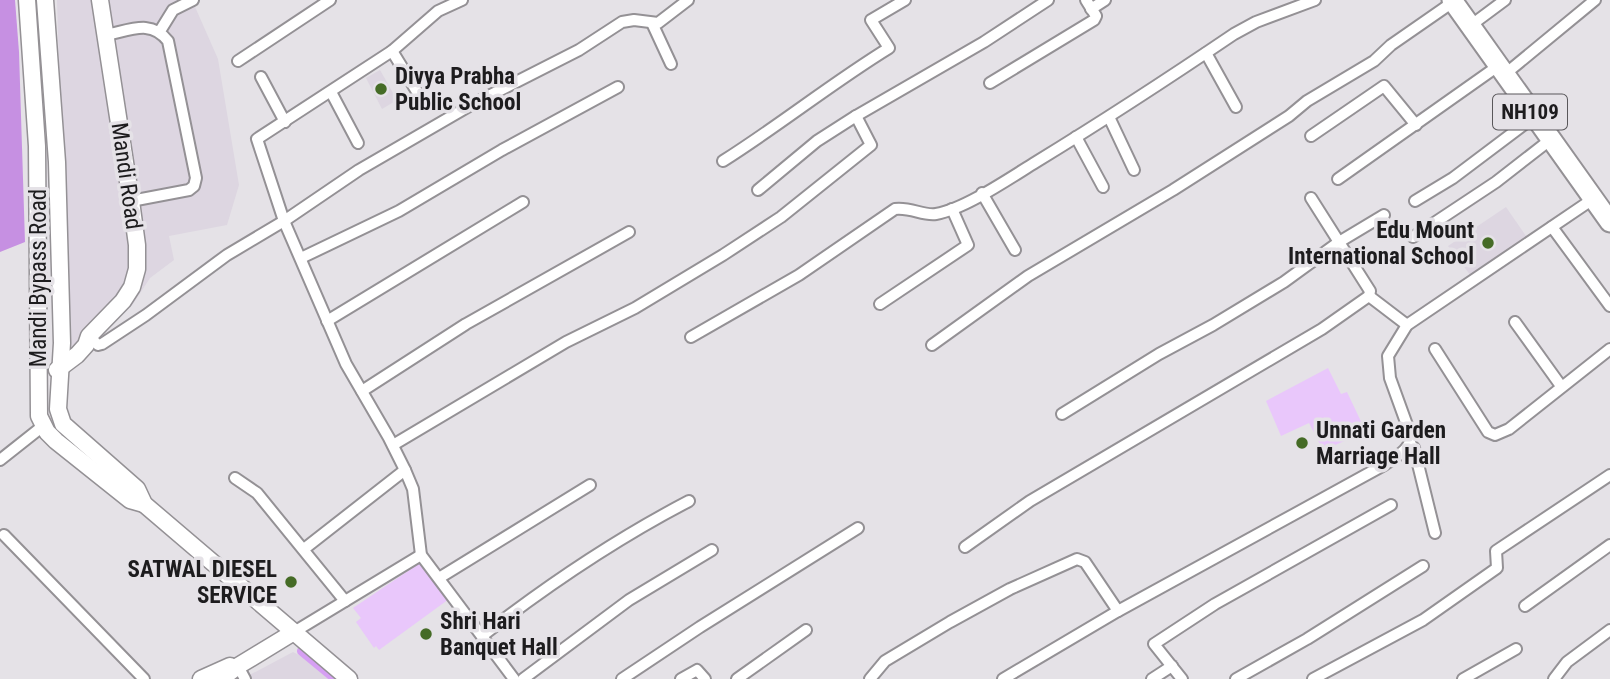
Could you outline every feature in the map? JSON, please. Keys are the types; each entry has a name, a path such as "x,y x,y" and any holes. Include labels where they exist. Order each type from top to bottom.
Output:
{"highway":[{"name":"NH109","path":"1453,1 1610,222"}],"main road":[{"name":"Mandi Bypass Road","path":"27,0 37,146 39,416 43,426 56,441 130,500 144,504 349,679"},
{"name":"Mandi Bypass Road","path":"45,0 57,162 62,343 58,409 63,424 137,489 144,504"},
{"name":"Mandi Road","path":"39,382 78,355 89,336 123,301 132,287 137,269 131,201 100,0"},
{"path":"39,352 76,337 89,336"},
{"path":"221,679 241,672 295,632"},
{"path":"201,679 225,667 241,672"}],"street":[{"path":"160,31 173,10 193,0"},
{"path":"238,61 330,0"},
{"path":"462,0 438,11 392,51 257,139 284,221 327,321 346,363 393,445 413,489 421,555 514,679"},
{"path":"89,336 98,345 102,344 227,255 371,163 471,105 579,50 622,22 634,20 658,23 688,0"},
{"path":"723,161 773,130 844,76 889,48 872,20 905,0"},
{"path":"758,190 817,141 1048,0"},
{"path":"990,83 1094,20 1096,16 1089,4 1105,0"},
{"path":"691,337 799,275 895,209 906,208 931,214 952,209 1109,117 1256,22 1315,0"},
{"path":"1470,26 1505,0"},
{"path":"1338,180 1501,70 1595,0"},
{"path":"932,345 1028,276 1173,190 1289,116 1307,101 1374,61 1391,45 1453,1"},
{"path":"652,23 671,64"},
{"path":"106,35 150,27 160,31 168,41 196,178 194,186 189,190 131,201"},
{"path":"392,51 421,98"},
{"path":"1206,53 1236,107"},
{"path":"261,76 285,122"},
{"path":"1311,136 1384,86 1416,125"},
{"path":"301,258 399,211 502,150 618,87"},
{"path":"331,92 358,143"},
{"path":"393,445 566,342 635,308 781,217 871,145 856,116"},
{"path":"1109,117 1134,170"},
{"path":"1415,201 1501,144 1534,117"},
{"path":"1076,137 1103,187"},
{"path":"1413,237 1496,182 1550,140"},
{"path":"982,193 1015,250"},
{"path":"1311,198 1370,291 1369,296"},
{"path":"1003,679 1118,611 1407,449 1410,436 1390,378 1388,356 1407,325 1593,199"},
{"path":"327,321 523,202"},
{"path":"880,304 966,247 968,243 952,209"},
{"path":"1062,414 1158,354 1213,325 1284,282 1339,242 1384,215"},
{"path":"1552,227 1610,306"},
{"path":"362,391 466,324 629,232"},
{"path":"1369,296 1407,325"},
{"path":"965,547 1030,501 1322,328 1369,296"},
{"path":"1515,322 1561,386"},
{"path":"1435,349 1488,432 1495,435 1525,416 1610,349"},
{"path":"0,460 43,426"},
{"path":"1410,444 1414,448 1435,533"},
{"path":"304,549 405,470"},
{"path":"1313,679 1423,620 1497,568 1496,551 1610,475"},
{"path":"235,478 257,493 345,601"},
{"path":"439,578 590,485"},
{"path":"482,636 528,600 627,534 689,501"},
{"path":"1182,679 1154,644 1215,604 1391,505"},
{"path":"622,679 858,528"},
{"path":"5,535 144,679"},
{"path":"1525,606 1610,545"},
{"path":"523,679 629,600 712,550"},
{"path":"295,632 421,555"},
{"path":"870,679 885,662 950,622 1010,589 1077,559 1085,562 1118,611"},
{"path":"1236,679 1307,639 1423,566"},
{"path":"737,679 806,630"},
{"path":"1554,679 1567,662 1610,630"},
{"path":"1462,679 1516,649"},
{"path":"1152,679 1172,666"},
{"path":"681,679 697,670 705,679"}],"shaded area":[{"path":"0,0 15,0 25,242 0,252"},
{"path":"57,0 192,0 218,59 239,185 227,225 169,236 174,260 150,278 133,304 68,369"},
{"name":"Divya Prabha Public School","path":"380,70 397,100 382,109 366,78"},
{"name":"Edu Mount International School","path":"1506,207 1528,239 1471,276 1448,246"},
{"path":"1328,368 1341,394 1347,392 1366,432 1323,450 1309,423 1281,436 1266,401"},
{"path":"420,563 449,599 379,650 376,646 374,648 356,622 361,618 353,608"},
{"path":"293,652 328,679 242,679"}],"waterway":[{"path":"302,651 336,679"}],"place":[{"name":"Divya Prabha Public School","path":"381,89"},
{"name":"Edu Mount International School","path":"1488,243"},
{"name":"Unnati Garden Marriage Hall","path":"1302,443"},
{"name":"SATWAL DIESEL SERVICE","path":"291,582"},
{"name":"Shri Hari Banquet Hall","path":"426,634"}]}
